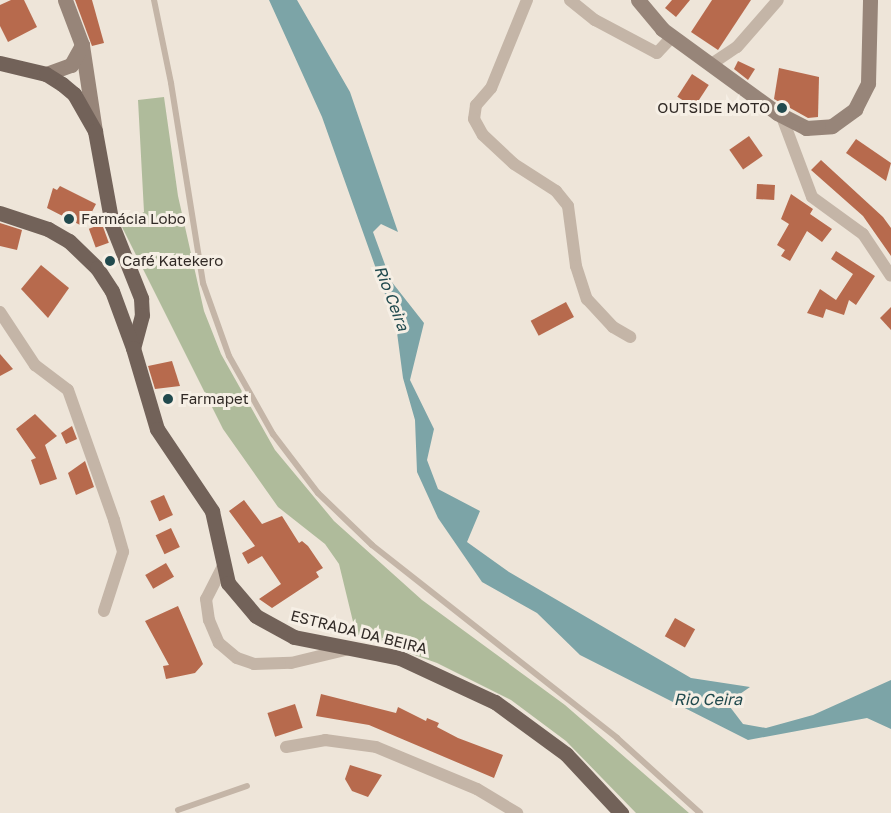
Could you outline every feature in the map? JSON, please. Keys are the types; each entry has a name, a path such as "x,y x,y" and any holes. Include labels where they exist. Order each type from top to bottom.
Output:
{"main road":[{"path":"65,0 82,45 104,194 112,225 138,285 142,315 133,348"},
{"path":"638,0 672,37 782,117 806,128 832,126 855,109 868,83 870,0"},
{"path":"46,74 71,65 82,45"},
{"path":"0,63 46,74 74,94 95,131"},
{"name":"ESTRADA DA BEIRA","path":"0,213 48,229 69,241 97,268 117,307 133,348 157,429 212,511 222,568 240,600 274,627 294,636 400,658 495,702 566,754 621,813"},
{"path":"117,307 142,315"}],"street":[{"path":"527,0 491,88 476,105 474,119 483,135 514,164 556,191 568,206 576,266 587,299 613,327 630,337"},
{"path":"570,0 594,20 657,53 672,37"},
{"path":"710,65 744,40 778,0"},
{"path":"782,117 812,197 863,234 891,276"},
{"path":"0,312 35,364 68,390 110,510 123,552 104,611"},
{"path":"222,568 206,599 209,620 219,643 237,657 255,664 291,663 349,649"},
{"path":"286,747 325,740 376,747 487,793 517,813"}],"lane":[{"path":"154,0 171,83 203,283 229,356 273,434 318,493 372,545 617,738 700,813"},
{"path":"178,810 247,786"}],"green space":[{"path":"164,97 178,196 204,311 221,354 275,450 334,521 422,600 565,705 689,813 636,813 566,741 511,700 437,663 356,634 339,564 325,544 278,507 223,429 121,225 144,212 138,100"}],"water":[{"name":"Rio Ceira","path":"269,0 297,0 350,92 398,232 381,224 373,232 391,281 424,323 410,380 434,429 427,460 438,489 480,511 467,542 509,572 691,678 750,687 727,703 743,724 766,728 813,715 891,680 891,729 867,718 748,740 580,655 537,613 482,582 438,518 417,472 415,420 403,378 396,325 322,117"}],"building":[{"path":"11,0 24,0 37,27 8,42 0,26 0,5"},
{"path":"75,0 92,0 104,43 92,46"},
{"path":"672,0 690,0 676,17 665,8"},
{"path":"712,0 751,0 718,50 691,32"},
{"path":"738,61 755,69 748,80 734,69"},
{"path":"779,68 819,77 818,117 808,118 774,99"},
{"path":"692,74 709,85 694,108 677,97"},
{"path":"749,136 763,156 743,169 729,150"},
{"path":"856,139 891,163 886,181 846,153"},
{"path":"821,160 883,217 891,228 891,256 863,216 811,170"},
{"path":"757,184 775,185 774,200 756,199"},
{"path":"60,186 96,204 84,227 47,208 53,188 57,190"},
{"path":"791,194 813,209 810,214 832,229 822,242 807,231 790,261 781,256 785,250 777,245 789,224 781,219"},
{"path":"0,223 22,230 17,250 0,246"},
{"path":"102,224 109,243 96,248 89,229"},
{"path":"836,251 875,276 856,305 849,300 844,315 826,309 823,318 807,313 820,289 836,300 853,274 831,259"},
{"path":"41,265 69,288 48,318 21,289"},
{"path":"566,302 574,317 539,336 531,321"},
{"path":"891,307 891,330 880,318"},
{"path":"0,354 13,369 0,376"},
{"path":"172,361 180,386 155,389 148,366"},
{"path":"35,414 57,436 45,445 57,479 40,485 31,460 36,458 16,429"},
{"path":"72,426 77,439 66,444 61,433"},
{"path":"85,461 94,487 76,495 68,473"},
{"path":"164,495 173,515 159,521 150,501"},
{"path":"244,500 262,524 282,516 299,543 302,541 308,546 323,568 316,572 319,577 272,608 259,599 281,584 262,556 248,564 242,553 255,546 229,511"},
{"path":"171,528 180,547 164,554 156,535"},
{"path":"166,563 174,577 153,589 145,575"},
{"path":"178,606 203,664 195,673 166,679 163,666 169,665 145,621"},
{"path":"675,618 695,629 685,648 665,636"},
{"path":"321,694 396,713 398,707 426,721 427,718 439,723 437,727 458,738 503,755 494,778 369,725 316,716"},
{"path":"295,704 303,728 275,737 267,713"},
{"path":"350,765 382,775 368,797 352,791 345,779"}],"place":[{"name":"OUTSIDE MOTO","path":"782,108"},
{"name":"Farmácia Lobo","path":"69,219"},
{"name":"Café Katekero","path":"110,261"},
{"name":"Farmapet","path":"168,399"}]}
